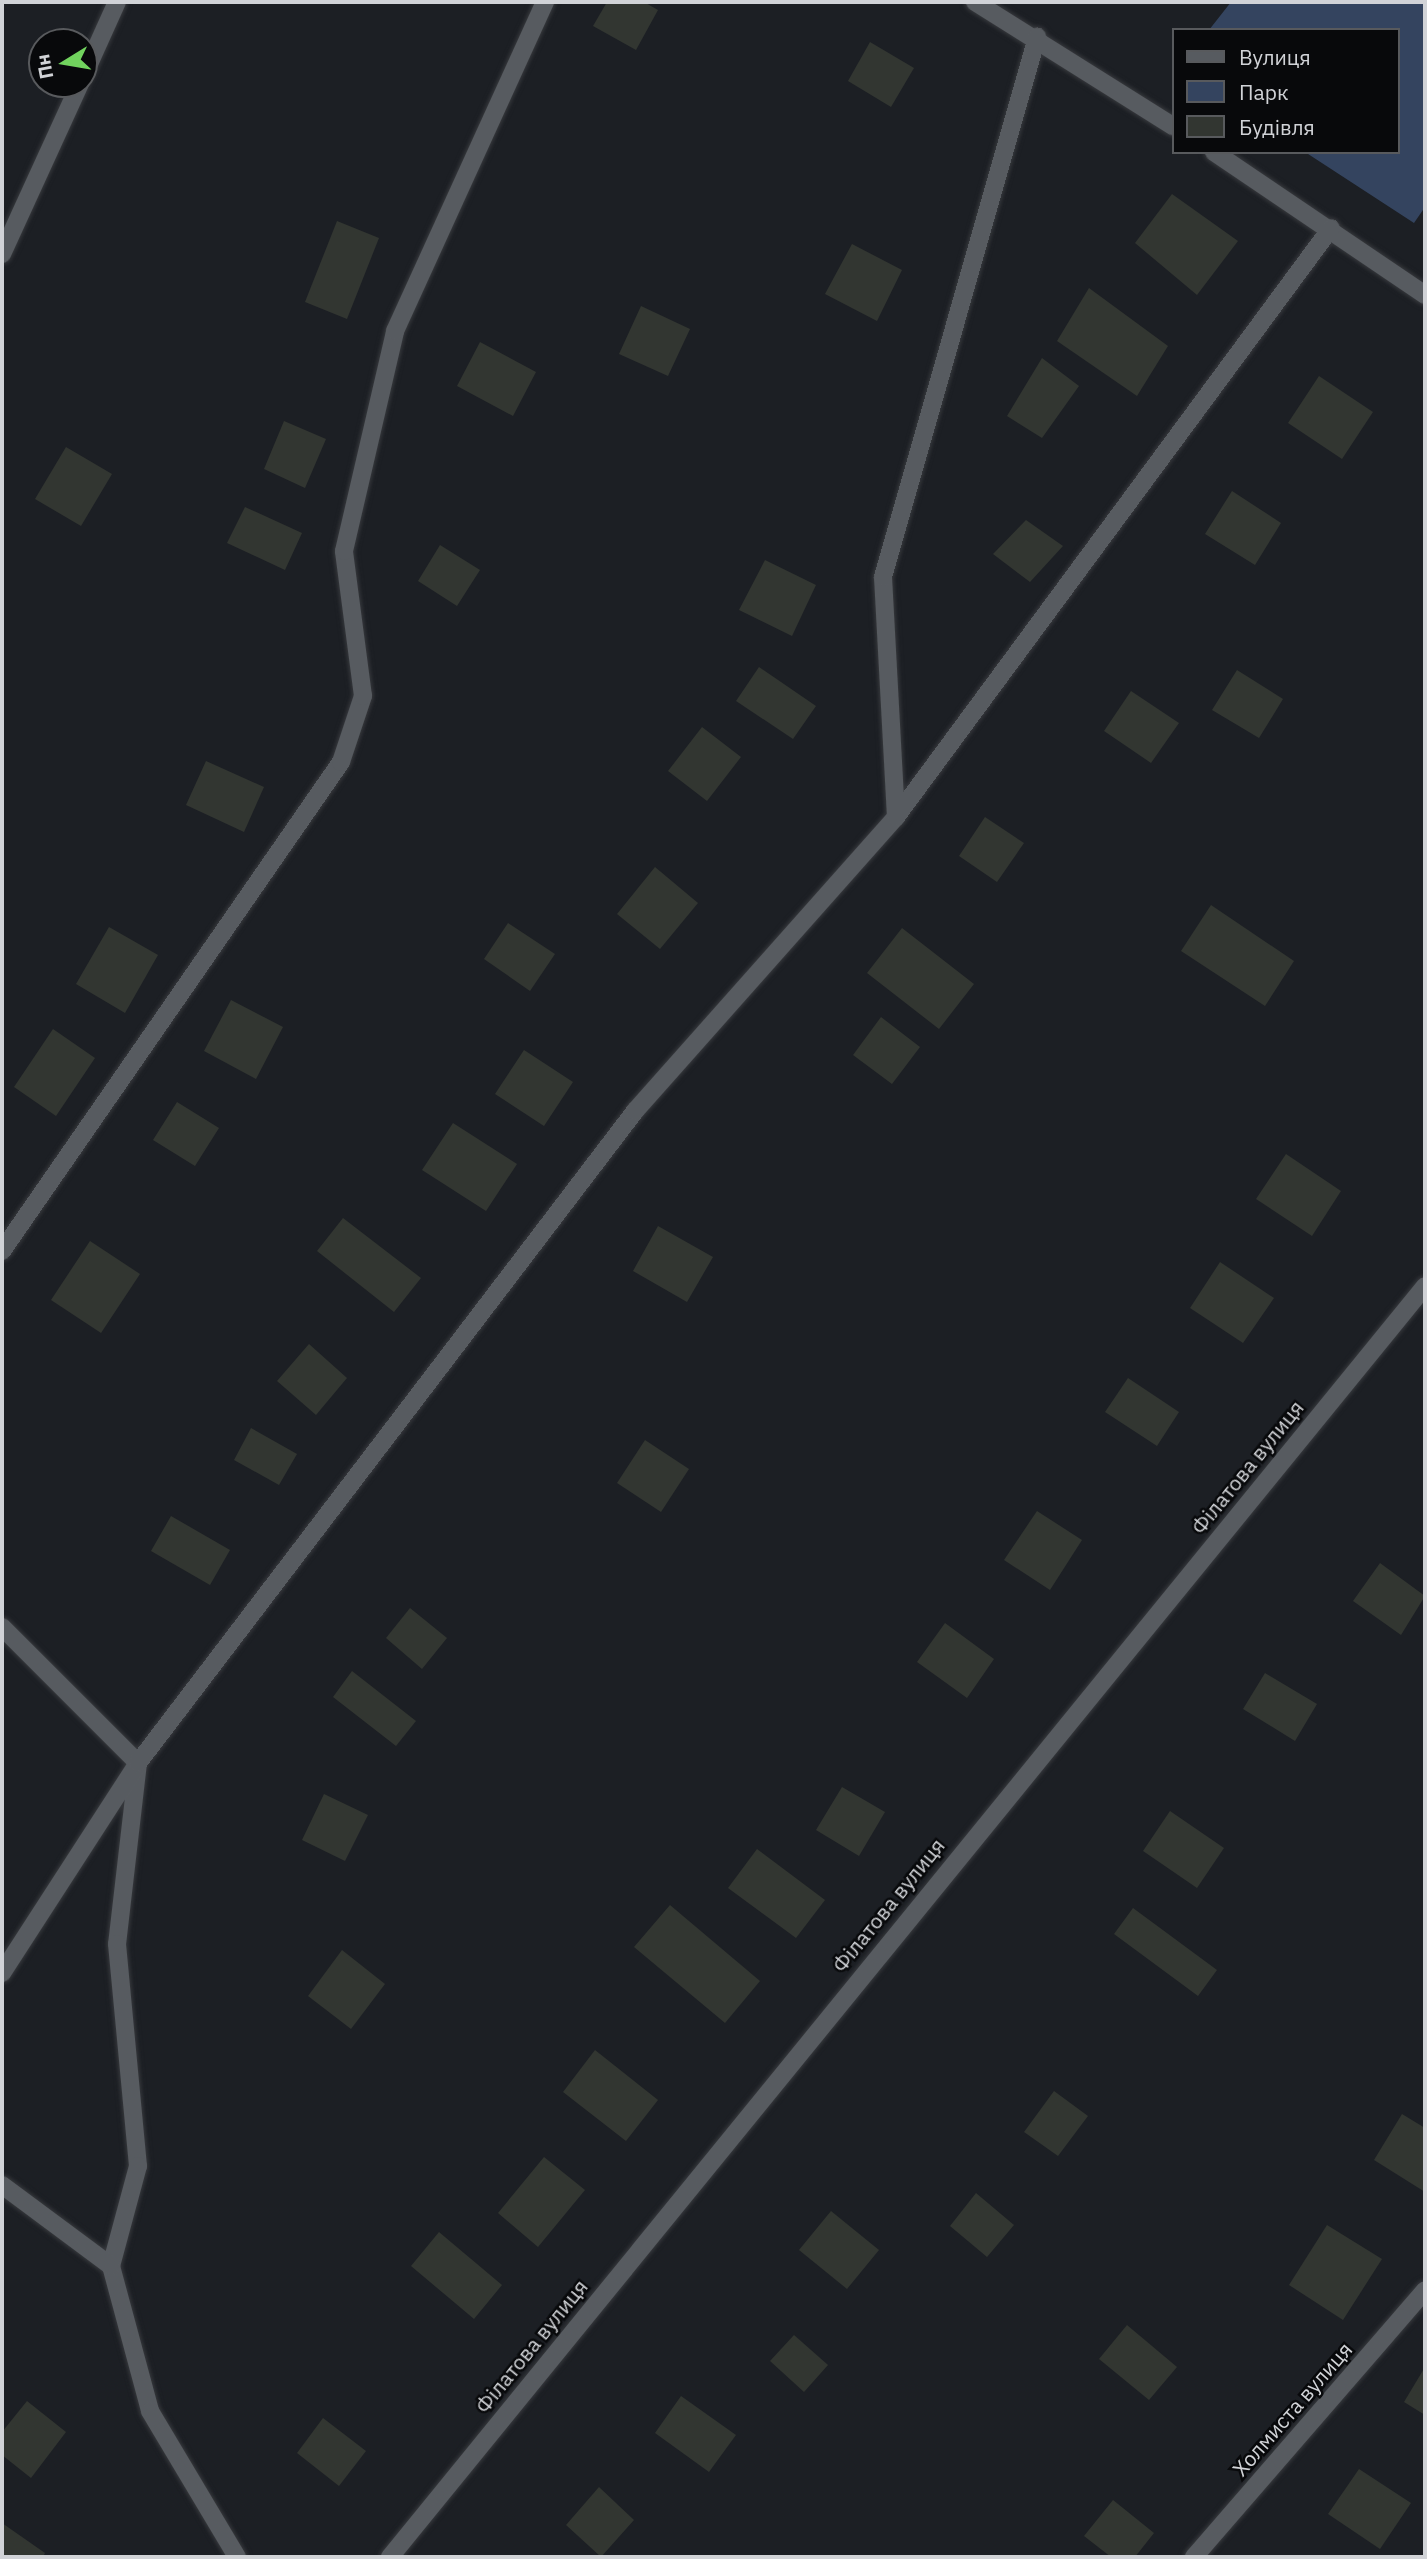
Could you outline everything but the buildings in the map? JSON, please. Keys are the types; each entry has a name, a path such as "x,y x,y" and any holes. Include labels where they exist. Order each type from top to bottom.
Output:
{"street":[{"path":"98,44 117,2"},
{"path":"2,1251 341,762 363,696 344,551 395,331 545,2"},
{"path":"975,2 1037,37 1172,125"},
{"path":"896,817 883,577 1037,37"},
{"path":"2,254 74,98"},
{"path":"1217,154 1425,295"},
{"path":"2,1973 138,1763 635,1111 896,817 1331,229"},
{"name":"Філатова вулиця","path":"390,2557 1425,1286"},
{"path":"2,1627 138,1763"},
{"path":"138,1763 117,1944 138,2165 111,2266 150,2412 237,2557"},
{"path":"2,2185 111,2266"},
{"name":"Холмиста вулиця","path":"1194,2557 1425,2290"}],"green space":[{"path":"1231,2 1425,2 1425,207 1414,223 1308,154 1399,154 1399,28 1211,28"}]}
